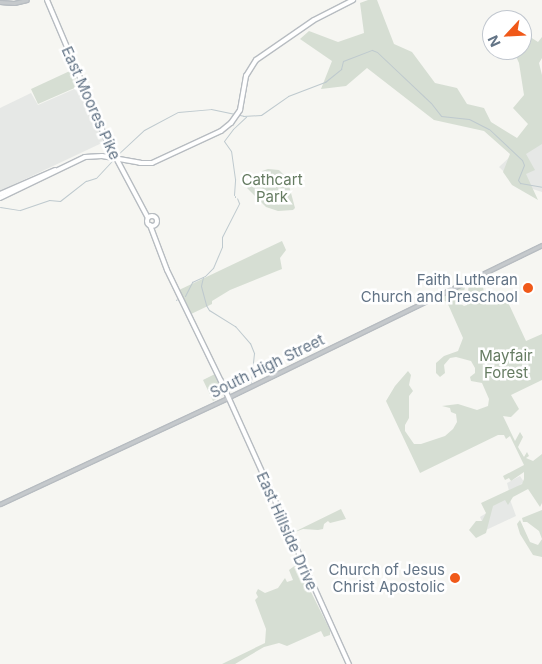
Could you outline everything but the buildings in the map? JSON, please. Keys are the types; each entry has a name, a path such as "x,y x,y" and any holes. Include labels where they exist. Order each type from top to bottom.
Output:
{"main road":[{"name":"East Moores Pike","path":"46,0 111,148 112,156"},
{"path":"0,194 85,157 112,156 116,159 146,164 163,160 221,131 235,118 240,110 246,76 256,60 321,16 352,0"},
{"path":"103,156 111,148"},
{"name":"East Moores Pike","path":"116,159 139,204 150,217 156,218 156,224"},
{"path":"120,168 128,161"},
{"path":"0,198 20,186"},
{"path":"150,217 150,225 159,249 227,398"},
{"path":"150,225 156,224 159,249"},
{"name":"East Hillside Drive","path":"227,398 349,664"}],"street":[{"path":"0,2 14,3 27,0"},
{"name":"South High Street","path":"0,504 227,398 542,245"}],"shaded area":[{"path":"79,87 104,142 0,191 0,108 31,93 38,105"},
{"path":"542,127 542,192 517,184 499,167"},
{"path":"520,476 524,482 508,494 516,516 486,530 480,517 488,512 486,508 509,491 507,483"}],"green space":[{"path":"368,0 377,0 394,44 412,52 435,83 457,88 467,104 484,108 491,122 517,138 528,124 513,108 524,95 518,60 532,60 532,38 538,42 542,37 542,58 539,63 542,75 542,144 526,154 535,170 526,174 538,200 512,185 503,172 510,154 484,131 434,120 367,68 346,86 321,89 332,61 300,39 309,31 338,42 364,33 360,3"},
{"path":"72,70 79,86 38,104 31,89"},
{"name":"Cathcart Park","path":"268,169 279,170 287,178 295,208 293,210 278,211 266,207 247,188 262,171"},
{"path":"282,241 286,250 280,258 282,269 230,290 212,301 212,304 189,315 179,290"},
{"name":"Mayfair Forest","path":"481,277 484,292 490,299 497,302 507,300 526,341 542,334 542,380 511,395 519,409 511,417 503,416 515,441 520,432 523,437 518,447 524,457 527,452 529,456 526,458 533,461 542,454 542,503 540,507 528,489 513,497 508,505 505,500 493,506 486,533 476,538 469,530 476,521 482,521 486,513 481,503 522,484 524,479 524,472 511,481 509,478 505,480 503,476 524,465 510,436 506,439 504,435 498,435 420,473 386,401 395,386 408,371 411,375 409,385 413,391 409,396 409,418 405,425 405,431 414,444 421,444 445,436 453,429 457,422 456,414 451,412 450,408 442,406 458,404 477,410 488,406 489,399 482,383 471,381 470,377 475,373 475,368 471,361 456,357 450,358 444,365 445,373 440,377 436,373 436,363 444,356 458,351 463,338 447,302 436,297 466,283 461,304 467,305 469,282"},
{"path":"215,374 224,394 213,401 203,380"},
{"path":"341,509 346,519 330,523 328,521 324,524 323,529 303,529 290,534"},
{"path":"542,510 542,539 539,531 527,522 523,522 522,518"},
{"path":"520,520 530,542 538,545 542,539 542,557 533,555 520,534 517,524"},
{"path":"297,564 330,630 330,635 324,637 321,631 287,646 279,643 264,647 235,664 222,664 265,643 266,629 255,600 258,597 256,593 258,589 265,593 278,588 285,578 287,582 293,580 289,570"}],"waterway":[{"path":"116,156 144,130 178,112 211,109 243,116 261,115 288,96 325,82 341,69 343,61 372,50 377,52 431,103 441,116 469,119 489,129 522,160 524,165 518,180 520,183 542,187"},
{"path":"234,195 235,179 231,151 224,141 246,117"},
{"path":"0,207 20,210 49,200 60,201 86,181 96,178 114,159"},
{"path":"185,296 192,282 205,276 213,268 222,247 222,237 239,203 237,198"},
{"path":"203,277 201,286 209,310 235,326 250,343 254,353 251,383"}],"place":[{"name":"Faith Lutheran Church and Preschool","path":"528,288"},
{"name":"Church of Jesus Christ Apostolic","path":"455,578"}]}
